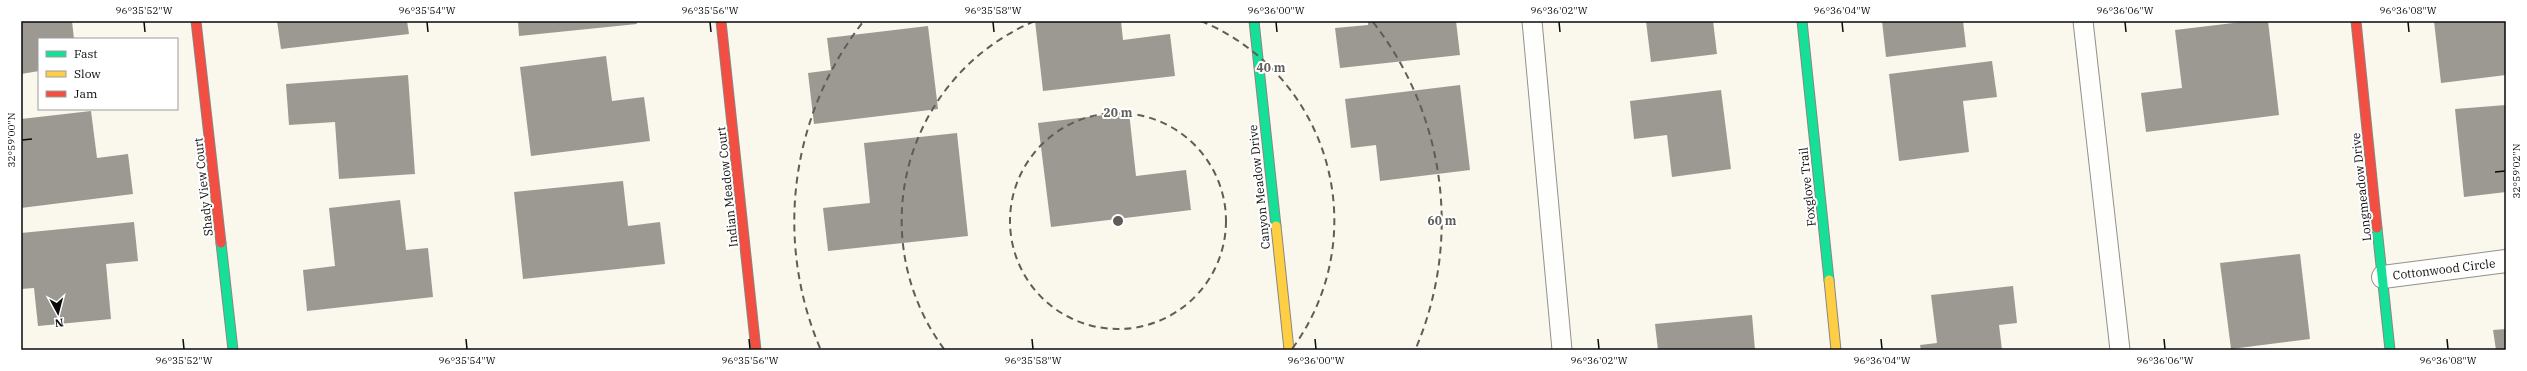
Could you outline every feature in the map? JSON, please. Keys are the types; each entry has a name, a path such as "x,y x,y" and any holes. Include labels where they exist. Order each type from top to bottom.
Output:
{"street":[{"name":"Shady View Court","path":"196,21 233,350"},
{"name":"Indian Meadow Court","path":"722,21 756,350"},
{"name":"Canyon Meadow Drive","path":"1254,21 1288,350"},
{"name":"Foxglove Trail","path":"1802,21 1836,350"},
{"name":"Longmeadow Drive","path":"2356,21 2390,350"},
{"name":"Cottonwood Circle","path":"2382,277 2506,261"}],"lane":[{"path":"1532,21 1562,350"},
{"path":"2083,21 2120,350"}],"building":[{"path":"21,21 72,21 74,38 38,38 38,71 21,74"},
{"path":"277,21 407,21 409,34 281,49"},
{"path":"518,21 636,21 637,24 519,36"},
{"path":"1035,21 1121,21 1123,40 1170,34 1175,76 1043,91"},
{"path":"1368,21 1456,21 1460,55 1340,68 1335,28 1368,25"},
{"path":"1646,21 1713,21 1717,54 1651,62"},
{"path":"1882,21 1963,21 1966,47 1886,57"},
{"path":"2250,21 2268,21 2279,115 2146,132 2141,93 2182,88 2175,30"},
{"path":"2434,21 2506,21 2506,75 2441,83"},
{"path":"928,26 938,109 814,124 808,73 831,70 827,38"},
{"path":"606,56 612,101 644,97 650,141 531,156 520,67"},
{"path":"1992,61 1997,97 1963,101 1969,152 1899,161 1889,74"},
{"path":"408,75 415,174 339,179 335,122 289,125 286,84"},
{"path":"1460,85 1470,170 1380,181 1376,145 1351,148 1345,99"},
{"path":"1721,90 1731,169 1672,177 1667,135 1634,139 1630,101"},
{"path":"2506,105 2506,192 2464,197 2455,109"},
{"path":"91,111 97,158 128,154 133,194 21,208 21,119"},
{"path":"1129,112 1136,176 1186,170 1191,210 1051,227 1038,123"},
{"path":"957,133 968,236 828,251 823,208 870,203 864,143"},
{"path":"623,181 628,226 660,222 665,264 523,279 514,192"},
{"path":"400,200 406,250 428,248 433,297 307,311 303,270 335,266 329,208"},
{"path":"134,222 138,261 106,264 111,319 38,326 34,288 21,289 21,233"},
{"path":"2300,254 2310,339 2231,349 2220,263"},
{"path":"2013,286 2017,323 1999,325 2002,350 1921,350 1920,345 1937,343 1931,295"},
{"path":"1752,315 1755,350 1658,350 1655,324"},
{"path":"2506,329 2506,350 2496,350 2493,330"}],"traffic: fast":[{"path":"1254,21 1276,226"},
{"path":"1802,21 1829,280"},
{"path":"2377,228 2390,350"},
{"path":"221,243 233,350"}],"traffic: slow":[{"path":"1276,226 1289,350"},
{"path":"1829,280 1836,350"}],"traffic: jam":[{"path":"196,21 221,243"},
{"path":"721,21 756,350"},
{"path":"2356,21 2377,228"}]}
